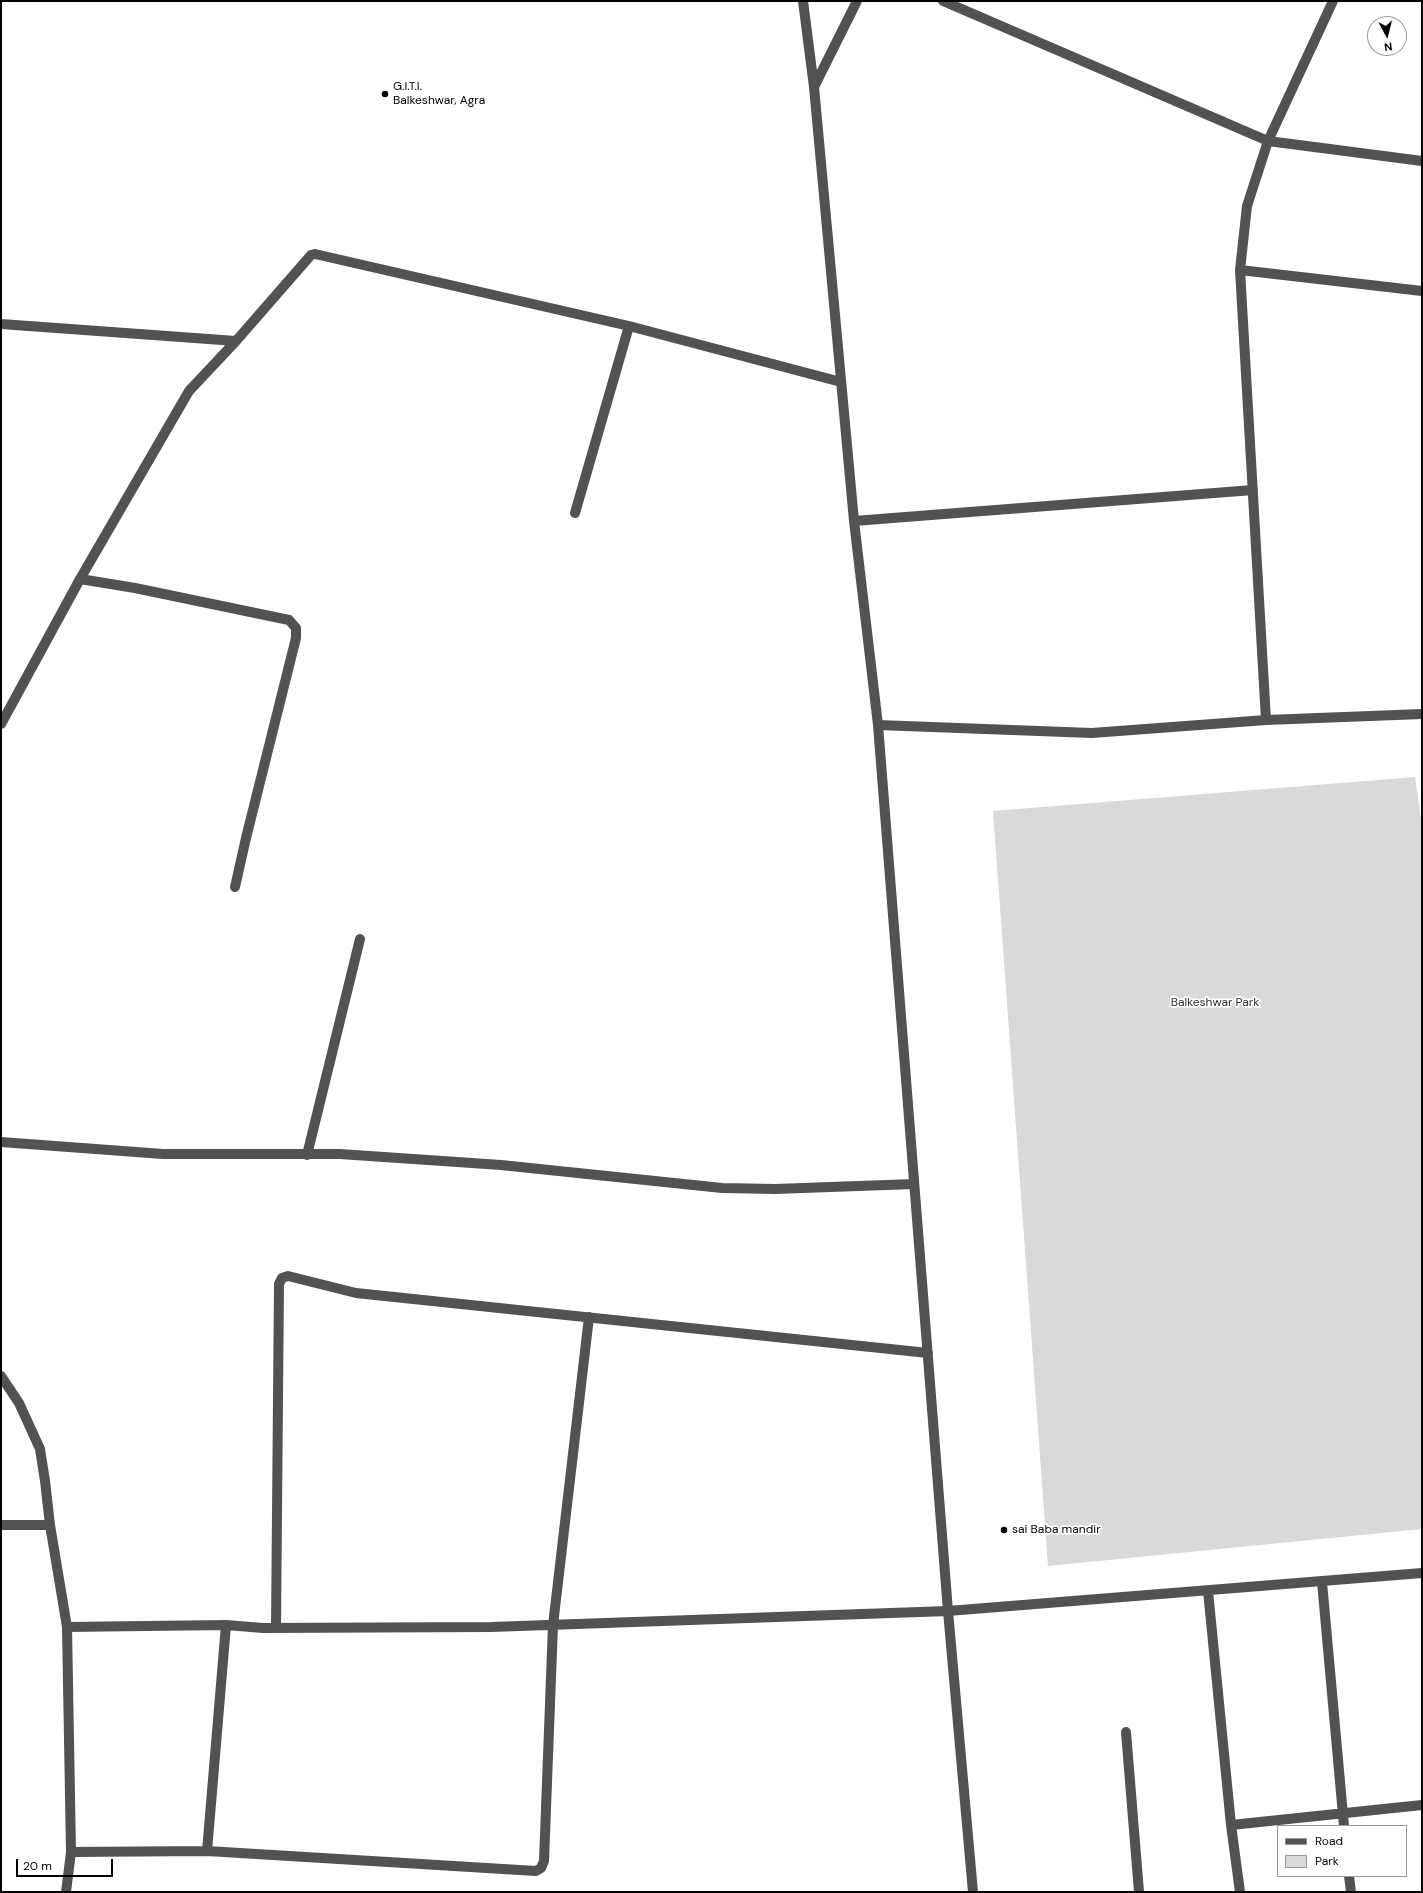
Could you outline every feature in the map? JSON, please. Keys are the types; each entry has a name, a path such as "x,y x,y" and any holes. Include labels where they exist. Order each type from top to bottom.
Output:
{"street":[{"path":"803,1 814,87 854,521 878,725 948,1611 973,1892"},
{"path":"814,87 857,1"},
{"path":"942,1 1268,142 1422,161"},
{"path":"1266,720 1240,270 1247,206 1268,142 1333,1"},
{"path":"1,724 80,579 189,390 236,341 311,255 315,254 629,326 841,382"},
{"path":"1240,270 1422,291"},
{"path":"1,324 236,341"},
{"path":"575,513 629,326"},
{"path":"854,521 1253,490"},
{"path":"80,579 135,588 289,620 296,628 296,638 235,887"},
{"path":"878,725 1092,733 1266,720 1422,714"},
{"path":"307,1155 360,939"},
{"path":"1,1142 163,1154 340,1154 500,1165 722,1188 775,1190 914,1184"},
{"path":"276,1628 279,1284 282,1278 288,1276 356,1293 928,1353"},
{"path":"71,1852 207,1851 536,1871 541,1868 544,1861 553,1625 589,1317"},
{"path":"1,1376 19,1403 40,1449 50,1525 67,1627 71,1852 66,1892"},
{"path":"1,1525 50,1525"},
{"path":"67,1627 226,1625 276,1628 491,1627 948,1611 1422,1573"},
{"path":"1322,1582 1344,1825"},
{"path":"1208,1591 1231,1825 1240,1892"},
{"path":"207,1851 226,1625"},
{"path":"1126,1732 1139,1892"},
{"path":"1231,1825 1422,1805"},
{"path":"1349,1877 1351,1892"}],"green space":[{"name":"Balkeshwar Park","path":"1415,777 1422,826 1422,1529 1048,1566 993,811"}],"place":[{"name":"G.I.T.I. Balkeshwar, Agra","path":"385,94"},
{"name":"sai Baba mandir","path":"1004,1530"}]}
